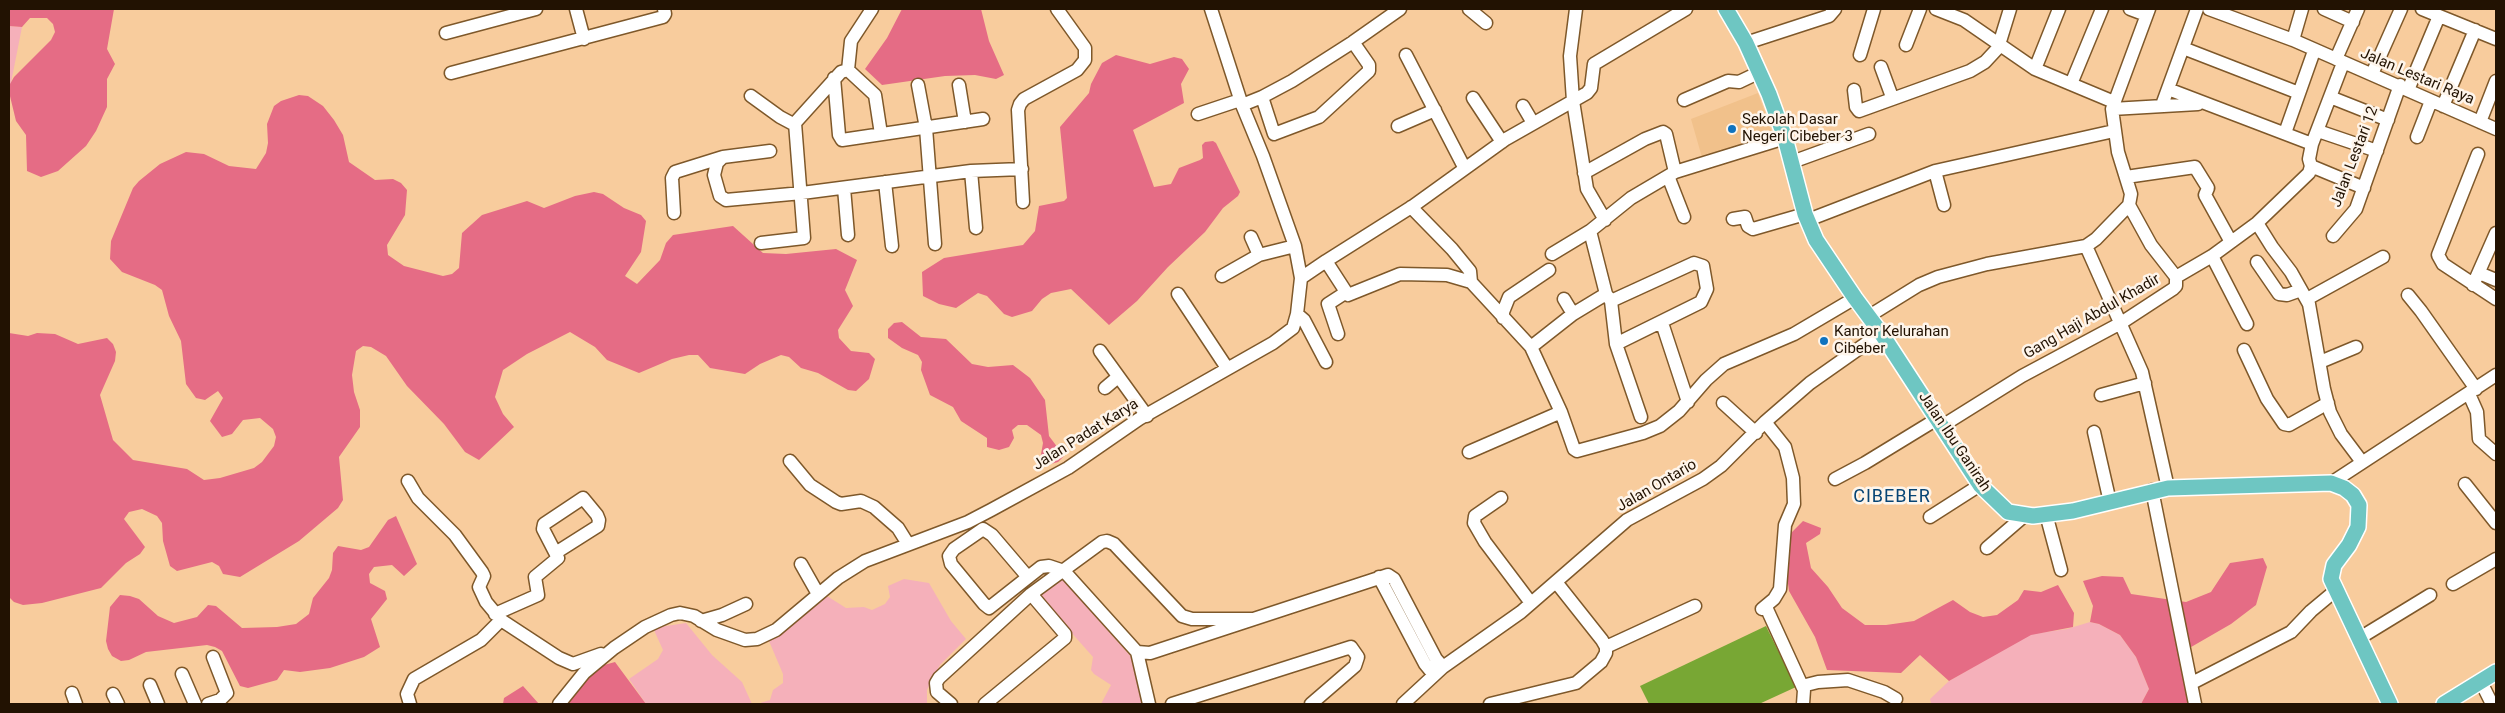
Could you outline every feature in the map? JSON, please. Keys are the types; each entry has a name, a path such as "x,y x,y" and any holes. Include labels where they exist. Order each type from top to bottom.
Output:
{"main road":[{"name":"Jalan Ibu Ganirah","path":"1726,9 1760,72 1785,138 1806,217 1826,257 1881,333 1980,485 2008,512 2024,516 2046,514 2110,502 2152,490 2168,488 2331,483"},
{"path":"2331,483 2344,488 2352,495 2359,505 2360,516 2354,537 2332,569 2331,579 2390,704"},
{"path":"2444,704 2496,672"}],"street":[{"path":"446,33 536,9"},
{"path":"576,9 584,39"},
{"path":"451,73 663,17 665,14 664,9"},
{"path":"848,70 851,41 872,9"},
{"path":"1023,202 1018,110 1020,104 1024,99 1077,70 1085,60 1085,48 1058,9"},
{"name":"Jalan Padat Karya","path":"559,704 584,673 614,648 645,627 671,615 680,613 717,630 738,637 758,639 776,630 838,578 865,561 968,522 991,510 1068,468 1105,441 1283,337 1293,328 1297,314 1301,278 1295,246 1258,142 1241,103 1210,9"},
{"path":"1198,114 1262,97 1292,81 1400,9"},
{"path":"1469,9 1486,24"},
{"path":"1576,9 1570,56 1573,101 1589,194 1605,220"},
{"path":"1301,278 1411,207 1464,167 1502,142 1590,90 1593,66 1596,62 1686,9"},
{"path":"1746,43 1829,16 1835,9"},
{"path":"1860,55 1874,9"},
{"path":"1906,46 1920,9"},
{"path":"1936,9 1966,14 2035,69 2072,84 2113,106 2203,103"},
{"path":"1854,90 1856,107 1859,111 1892,97 1970,71 1986,62 2000,43 2010,9"},
{"path":"2035,69 2059,9"},
{"path":"2072,84 2102,9"},
{"path":"1869,316 1919,285 1938,278 1987,264 2086,246 2129,205 2131,194 2114,131 2113,106 2148,12 2130,9"},
{"path":"2162,105 2198,9"},
{"path":"2209,9 2293,40 2339,61 2358,9"},
{"path":"2293,40 2302,9"},
{"path":"2324,9 2353,22"},
{"path":"2372,74 2401,9"},
{"path":"2422,9 2496,39"},
{"name":"Jalan Lestari 12","path":"2333,236 2356,210 2388,120 2439,16"},
{"path":"2417,137 2437,104 2475,30"},
{"path":"1258,142 1274,134 1319,118 1367,75 1370,65 1353,42"},
{"path":"2183,48 2299,93"},
{"path":"2285,133 2314,51"},
{"path":"1406,55 1464,167"},
{"name":"Jalan Lestari Raya","path":"2311,166 2309,159 2312,144 2330,97 2339,61 2404,87 2437,104 2496,128"},
{"path":"1881,67 1892,97"},
{"path":"761,243 804,238 802,193 795,124 834,78 841,72 848,70"},
{"path":"848,70 875,95 882,134"},
{"path":"1684,100 1728,80 1739,82 1760,72"},
{"path":"834,78 840,139 983,119"},
{"path":"2480,122 2496,81"},
{"path":"918,84 926,128 935,244"},
{"path":"959,85 965,122"},
{"path":"2168,88 2312,144"},
{"path":"752,96 780,117 795,124"},
{"path":"1262,97 1274,134"},
{"path":"2330,97 2388,120"},
{"path":"1472,98 1502,142"},
{"path":"1523,106 1533,123"},
{"path":"1398,126 1435,110"},
{"path":"1733,220 1745,217 1748,226 1753,229 1806,217 1935,171 2114,131"},
{"path":"2318,131 2377,151"},
{"path":"1584,173 1645,139 1663,132 1666,134 1671,174 1684,217"},
{"path":"1792,162 1869,134"},
{"path":"1552,254 1590,231 1626,202 1671,174 1785,138"},
{"path":"674,213 672,178 675,172 723,157 770,151"},
{"path":"2478,154 2438,250 2443,264 2475,281 2496,299"},
{"path":"723,157 717,163 714,175 720,196 726,200 802,193 971,171 1022,169"},
{"path":"2311,166 2364,188"},
{"name":"Gang Haji Abdul Khadir","path":"1835,478 2121,323 2173,289 2176,286 2176,277 2212,256 2257,222 2309,173 2311,166"},
{"path":"2126,177 2195,167 2208,188 2205,195 2231,242"},
{"path":"971,171 976,228"},
{"path":"1935,171 1944,205"},
{"path":"885,182 892,246"},
{"path":"844,188 848,235"},
{"path":"2129,205 2151,245 2176,277"},
{"path":"1411,207 1452,249 1470,271 1472,282 1530,347 1560,412 1574,449 1577,451 1643,433 1660,426 1688,402 1706,380 1724,364 1794,334 1855,298"},
{"path":"2257,222 2272,247 2291,272 2304,295 2328,403 2341,434 2362,462"},
{"path":"1590,231 1608,298 1616,344 1641,417"},
{"path":"1251,238 1259,255"},
{"path":"2475,281 2495,238"},
{"path":"1222,276 1259,255 1295,246"},
{"path":"2086,246 2121,323 2145,383 2168,488"},
{"path":"2212,256 2247,324"},
{"path":"2257,262 2279,294 2304,295 2383,257"},
{"path":"1326,261 1345,293"},
{"path":"1530,347 1573,314 1694,263 1703,266 1706,277 1706,293 1704,298 1662,323 1616,344"},
{"path":"1503,318 1503,312 1509,297 1549,270"},
{"path":"1338,334 1328,304 1345,293 1348,295 1400,274 1447,275 1472,282"},
{"path":"2475,281 2496,280"},
{"path":"1178,294 1227,368"},
{"path":"2408,295 2421,311 2472,392 2477,412 2479,440 2496,454"},
{"path":"1564,299 1573,314"},
{"path":"1297,314 1304,320 1326,362"},
{"path":"1662,323 1688,402"},
{"name":"Jalan Ontario","path":"1403,704 1439,671 1532,603 1627,520 1703,479 1721,466 1765,422 1810,383 1881,333"},
{"path":"2320,362 2356,347"},
{"path":"2244,350 2267,399 2284,424 2290,425 2328,403"},
{"path":"1100,352 1147,416"},
{"path":"2331,483 2496,375"},
{"path":"1105,388 1118,377"},
{"path":"2101,396 2145,383"},
{"path":"1723,402 1756,433"},
{"path":"1470,452 1560,412"},
{"path":"1765,422 1785,447 1793,478 1794,504 1785,525 1780,589 1764,608 1804,690 1803,704"},
{"path":"2094,432 2110,502"},
{"path":"790,461 810,485 836,502 841,504 861,501 874,507 898,528 908,544"},
{"path":"408,481 418,498 455,535 482,572 484,576 479,587 498,617 560,658 573,664 614,648"},
{"path":"2465,484 2496,523"},
{"path":"1930,517 1980,485"},
{"path":"2152,490 2195,704"},
{"path":"410,704 407,694 414,680 481,640 498,617 538,595 535,577 557,560 557,552 542,529 544,524 583,498 597,516 599,520 598,526 557,552"},
{"path":"1501,498 1475,516 1474,523 1485,542 1532,603"},
{"path":"2046,514 2062,570"},
{"path":"1987,548 2024,516"},
{"path":"1027,576 992,535 983,529 954,549 950,556 951,564 984,604 990,608 1027,576 1044,566 1064,571 1137,652 1149,704"},
{"path":"951,704 937,692 936,683 939,678 1032,594 1064,571 1092,547 1107,541 1114,544 1182,616 1192,619 1254,619"},
{"path":"2453,584 2496,559"},
{"path":"800,564 818,594"},
{"path":"1137,652 1150,652 1388,575 1394,579 1436,659 1439,671"},
{"path":"1490,704 1576,683 1601,662 1606,653 1606,647 1556,582"},
{"path":"2192,683 2291,632 2311,611 2336,592"},
{"path":"985,704 1065,638 1065,634 1032,594"},
{"path":"2358,639 2430,595"},
{"path":"701,621 746,604"},
{"path":"1606,647 1695,606"},
{"path":"1172,704 1351,647 1358,657 1355,666 1311,704"},
{"path":"208,704 220,700 227,692 213,657"},
{"path":"182,674 195,704"},
{"path":"1802,686 1818,682 1848,680 1884,692 1896,699"},
{"path":"2481,682 2492,704"},
{"path":"150,685 158,704"}],"shaded area":[{"path":"9,9 114,9 107,49 115,64 107,79 107,107 96,131 86,146 58,171 41,177 27,171 26,135 16,121 9,92 10,84 14,77 51,40 55,32 53,24 47,18 30,18 22,27 9,26"},
{"path":"902,9 981,9 989,41 1004,75 996,79 975,75 945,76 882,85 865,69 887,38"},
{"path":"9,26 22,27 9,93"},
{"path":"1116,55 1150,64 1174,57 1182,59 1189,69 1181,84 1184,103 1133,130 1154,187 1171,184 1179,168 1203,158 1202,145 1205,142 1213,141 1216,143 1240,192 1238,196 1223,208 1205,232 1168,267 1137,301 1109,325 1071,289 1051,293 1042,299 1032,311 1012,317 1004,314 987,296 978,293 956,308 939,304 923,296 922,272 944,258 1023,245 1035,231 1039,206 1064,201 1067,198 1060,127 1089,93 1091,84 1102,63"},
{"name":"Sekolah Dasar Negeri Cibeber 3","path":"1758,93 1774,138 1703,161 1691,119"},
{"path":"299,95 308,96 323,106 334,120 343,135 349,162 375,180 393,179 401,183 407,190 405,215 387,245 388,255 404,266 443,276 452,274 459,268 462,233 482,215 527,201 544,208 575,196 594,192 603,194 624,208 641,215 646,221 641,252 625,276 637,284 660,260 666,243 673,235 733,226 763,253 786,254 836,249 857,260 845,290 853,306 838,330 839,338 851,351 869,353 875,359 869,379 856,391 848,390 818,373 801,368 789,357 781,355 760,364 745,374 710,368 698,355 672,359 639,373 607,360 595,347 570,332 527,354 503,370 495,397 503,414 514,427 479,460 465,452 444,424 407,386 386,356 371,347 363,346 356,351 352,375 354,392 360,410 360,427 339,457 343,500 338,508 299,541 240,577 223,574 219,566 212,562 177,571 170,566 163,541 162,523 157,516 142,509 129,512 124,519 145,547 140,554 126,563 101,588 42,603 23,605 14,602 9,597 9,333 28,336 37,333 55,334 78,344 107,338 113,344 116,352 115,361 100,395 113,440 133,460 187,469 204,480 220,478 254,468 262,462 274,446 276,437 273,429 260,418 243,420 232,434 222,437 210,421 223,398 218,391 205,400 196,398 186,384 181,341 169,316 162,290 155,285 122,272 110,259 111,241 133,188 160,164 186,152 204,154 229,166 256,169 266,153 268,143 267,124 274,106 281,101"},
{"path":"902,322 921,337 946,339 972,364 988,367 1013,365 1030,378 1045,400 1049,436 1064,456 1058,462 1047,465 1040,460 1043,443 1041,435 1027,425 1018,425 1012,430 1014,438 1009,447 999,450 987,447 987,438 961,421 953,407 930,395 921,370 922,362 918,355 902,348 888,338 888,329 894,323"},
{"path":"396,516 417,564 404,576 392,565 374,567 369,574 370,583 385,591 387,599 371,619 380,647 364,657 330,668 300,672 284,670 277,680 248,688 240,686 222,651 215,647 207,645 146,652 129,660 121,661 112,656 108,649 106,641 110,607 120,595 139,599 158,616 174,623 197,617 208,605 216,606 242,628 277,627 296,624 309,614 313,598 329,578 332,570 333,553 338,546 361,550 369,547 388,520"},
{"path":"1803,521 1821,528 1820,534 1806,543 1811,568 1828,587 1842,608 1865,625 1886,625 1914,621 1953,600 1970,612 1983,617 1997,615 2018,600 2024,590 2041,592 2058,585 2074,613 2073,627 2031,635 1949,681 1920,655 1901,673 1827,670 1815,637 1789,591 1787,576 1789,535"},
{"path":"2263,558 2267,567 2256,605 2231,624 2179,654 2191,704 2141,704 2149,689 2136,657 2120,635 2099,624 2090,622 2093,606 2083,581 2102,576 2123,577 2131,594 2186,602 2211,592 2230,563"},
{"path":"904,579 929,583 951,621 966,639 940,665 927,690 927,704 757,704 770,700 773,690 783,683 783,674 769,641 827,596 846,608 864,607 872,610 885,604 890,597 888,586"},
{"path":"1062,579 1135,661 1143,704 1101,704 1111,685 1094,674 1091,670 1093,657 1039,596 1057,580"},
{"path":"2090,622 2099,624 2120,635 2136,657 2149,689 2141,704 1931,703 1930,699 1949,681 2031,634 2067,629"},
{"path":"686,623 712,655 742,682 752,704 646,704 629,679 658,659 663,650 653,628"},
{"path":"1766,626 1796,687 1759,704 1649,704 1640,686"},
{"path":"615,662 646,704 566,704 597,667"},
{"path":"523,686 539,704 503,704 504,698"}],"place":[{"name":"Sekolah Dasar Negeri Cibeber 3","path":"1732,129"},
{"name":"Kantor Kelurahan Cibeber","path":"1824,341"}],"district":[{"name":"CIBEBER","path":"1892,497"}]}
